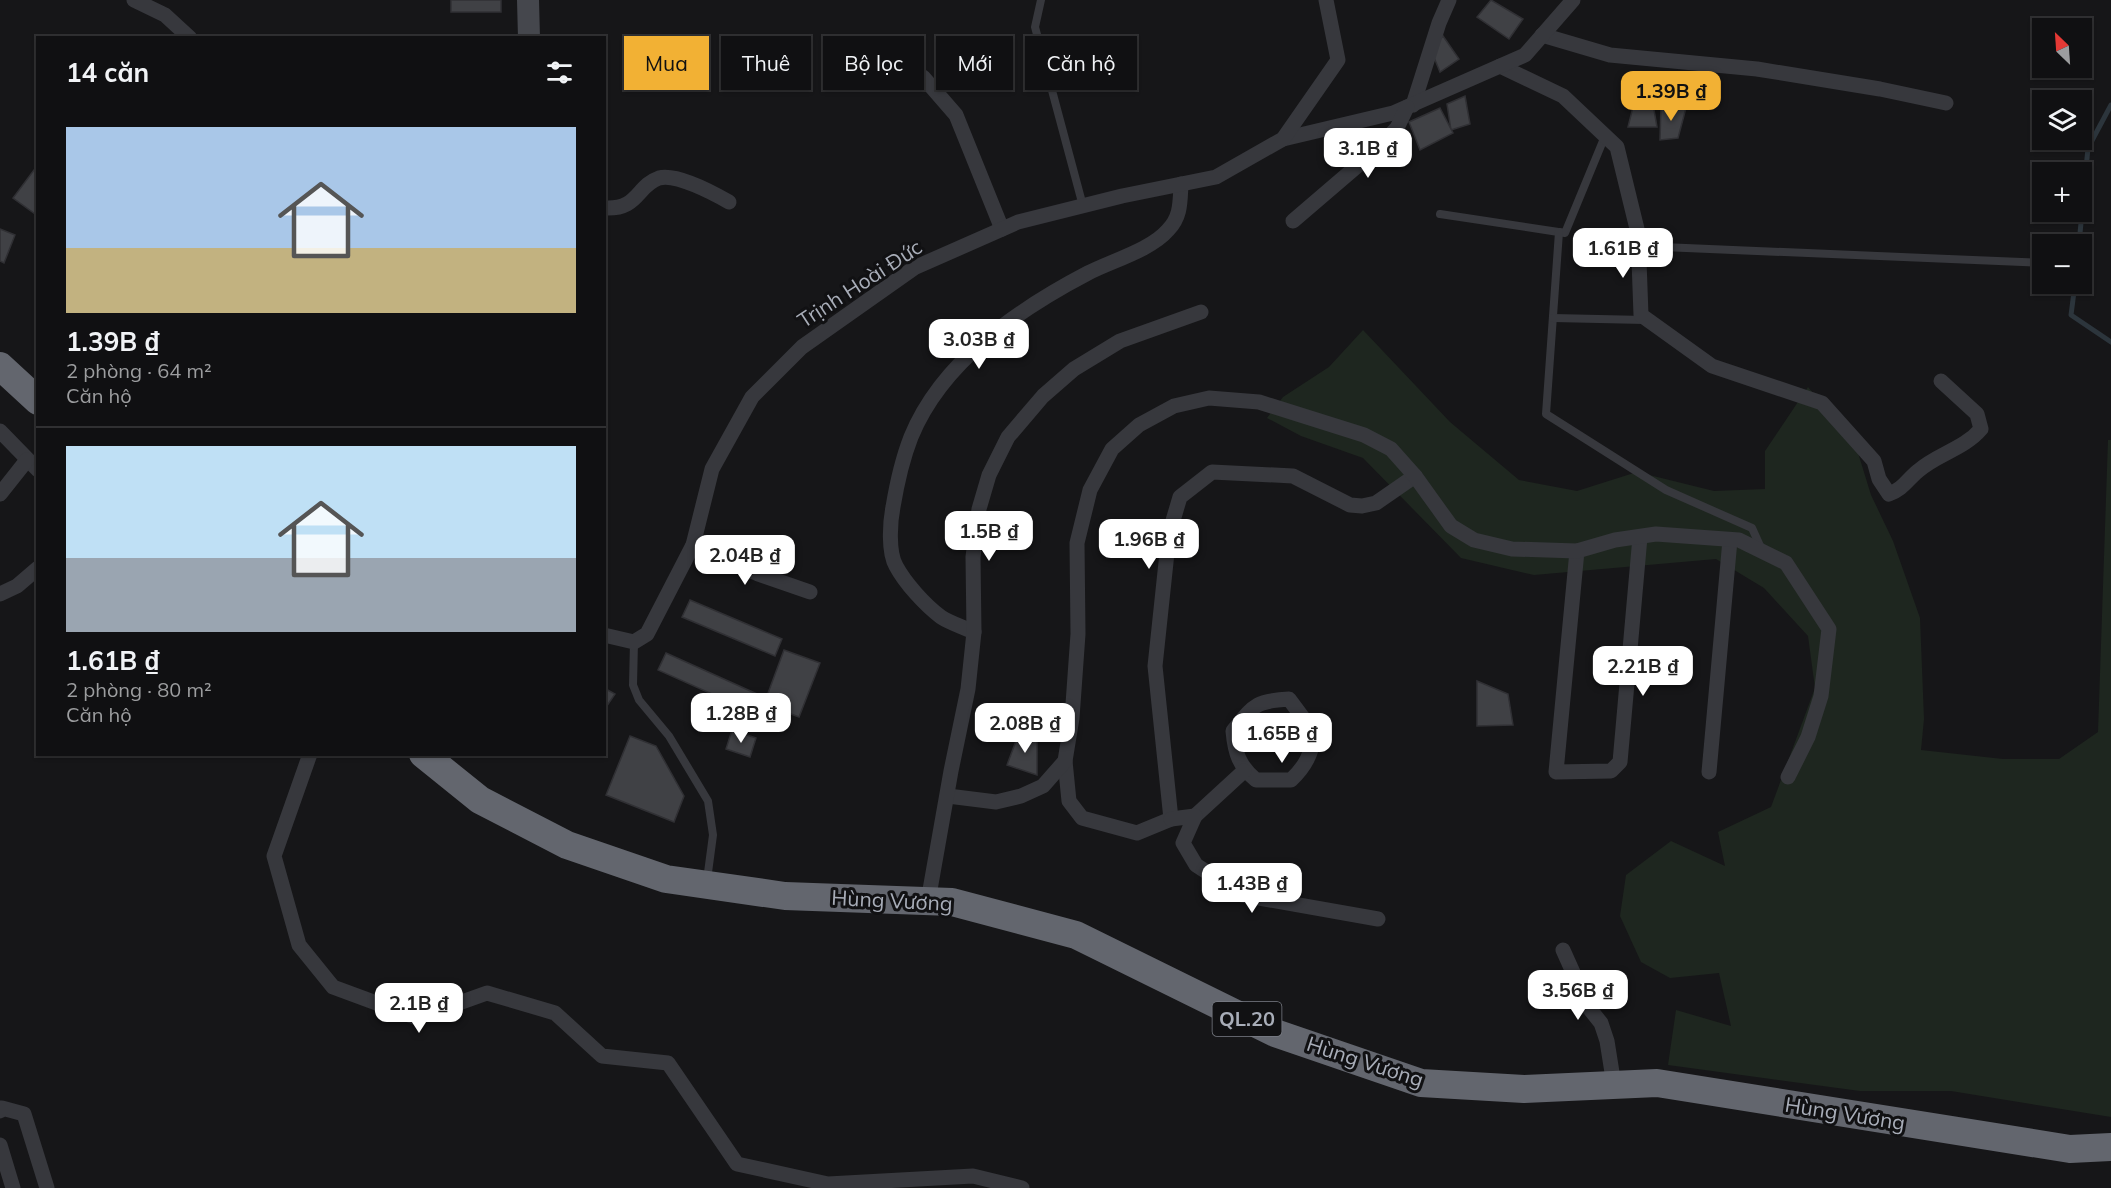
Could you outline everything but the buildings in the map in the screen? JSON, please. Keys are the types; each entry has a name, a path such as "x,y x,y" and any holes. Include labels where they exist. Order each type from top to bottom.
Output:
{"highway":[{"path":"0,366 36,399"},
{"name":"Hùng Vương","path":"425,756 480,800 567,845 666,879 784,896 952,902 1076,935 1275,1032 1421,1083 1524,1089 1657,1083 2070,1149 2111,1147"}],"street":[{"path":"134,0 165,15 188,36"},
{"path":"528,0 529,36"},
{"name":"Trịnh Hoài Đức","path":"634,642 647,634 693,545 712,469 752,397 802,347 914,268 1018,222 1216,177 1283,139 1338,60 1326,0"},
{"path":"1293,220 1377,149 1397,128 1410,106 1449,0"},
{"path":"1283,139 1393,113 1525,55 1574,0"},
{"path":"1542,35 1610,55 1757,69 1880,89 1946,103"},
{"path":"1500,66 1563,96 1617,147 1638,233 1641,315 1712,366 1822,403 1874,461 1879,479 1889,494 1899,490 1918,471 1973,438 1981,429 1977,414 1941,381"},
{"path":"924,78 956,115 1002,229"},
{"path":"606,208 624,207 652,181 662,177 676,179 709,191 729,202"},
{"path":"974,633 941,617 895,564 890,527 897,479 912,435 937,392 985,338 1051,292 1155,242 1168,230 1179,214 1181,184"},
{"path":"928,901 969,689 974,633 973,557 979,509 989,475 1008,437 1043,396 1074,369 1120,341 1201,312"},
{"path":"1195,816 1171,819 1137,833 1082,818 1069,801 1065,761 1072,718 1078,634 1077,543 1090,490 1112,449 1139,425 1174,406 1209,398 1259,402 1364,435 1391,449 1415,476 1451,526 1474,540 1512,549 1577,551 1615,540 1656,534 1739,540 1786,563 1829,629 1821,696 1808,737 1788,777"},
{"path":"0,431 32,465 0,494"},
{"path":"1171,819 1155,666 1169,534 1180,497 1212,472 1282,475 1293,476 1350,506 1362,506 1376,503 1415,476"},
{"path":"1577,551 1556,772 1611,771 1620,762 1640,537"},
{"path":"1709,772 1730,540"},
{"path":"693,545 758,574 810,592"},
{"path":"0,594 17,586 36,570"},
{"path":"606,635 634,642"},
{"path":"1288,699 1315,734 1311,754 1301,770 1290,780 1256,780 1244,771 1235,754 1233,731 1247,713 1263,701 1288,699"},
{"path":"309,756 274,856 299,945 333,987 417,1018 487,993 555,1013 602,1056 668,1063 737,1164 828,1184 973,1176 1022,1188"},
{"path":"948,796 996,802 1021,796 1043,786 1065,761"},
{"path":"1244,771 1195,816 1183,843 1196,865 1242,895 1378,919"},
{"path":"1563,950 1589,1008 1601,1023 1607,1041 1614,1085"},
{"path":"0,1111 2,1108 24,1114 47,1188"},
{"path":"0,1145 13,1188"}],"lane":[{"path":"1041,0 1035,27 1083,206"},
{"path":"1440,214 1565,233 1605,136"},
{"path":"1559,232 1546,414 1666,490 1752,528 1763,552"},
{"path":"1638,246 2032,262"},
{"path":"1553,318 1649,320"},
{"path":"634,642 633,685 639,700 669,736 708,801 713,835 706,885"}],"shaded area":[{"path":"1363,330 1450,422 1519,480 1577,491 1637,472 1714,491 1765,489 1765,451 1808,387 1855,443 1871,495 1893,541 1920,618 1924,719 1921,750 2003,759 2059,759 2098,732 2108,440 2111,440 2111,1117 1951,1091 1860,1091 1668,1065 1676,1010 1731,1026 1719,973 1670,978 1641,962 1620,916 1626,875 1671,841 1725,866 1718,832 1771,807 1815,688 1808,636 1764,588 1716,559 1534,575 1461,558 1363,458 1301,436 1267,418 1283,397 1329,367"}],"waterway":[{"path":"2087,162 2088,148 2111,105"},
{"path":"2080,234 2081,222"},
{"path":"2074,294 2071,315 2111,342"}]}
